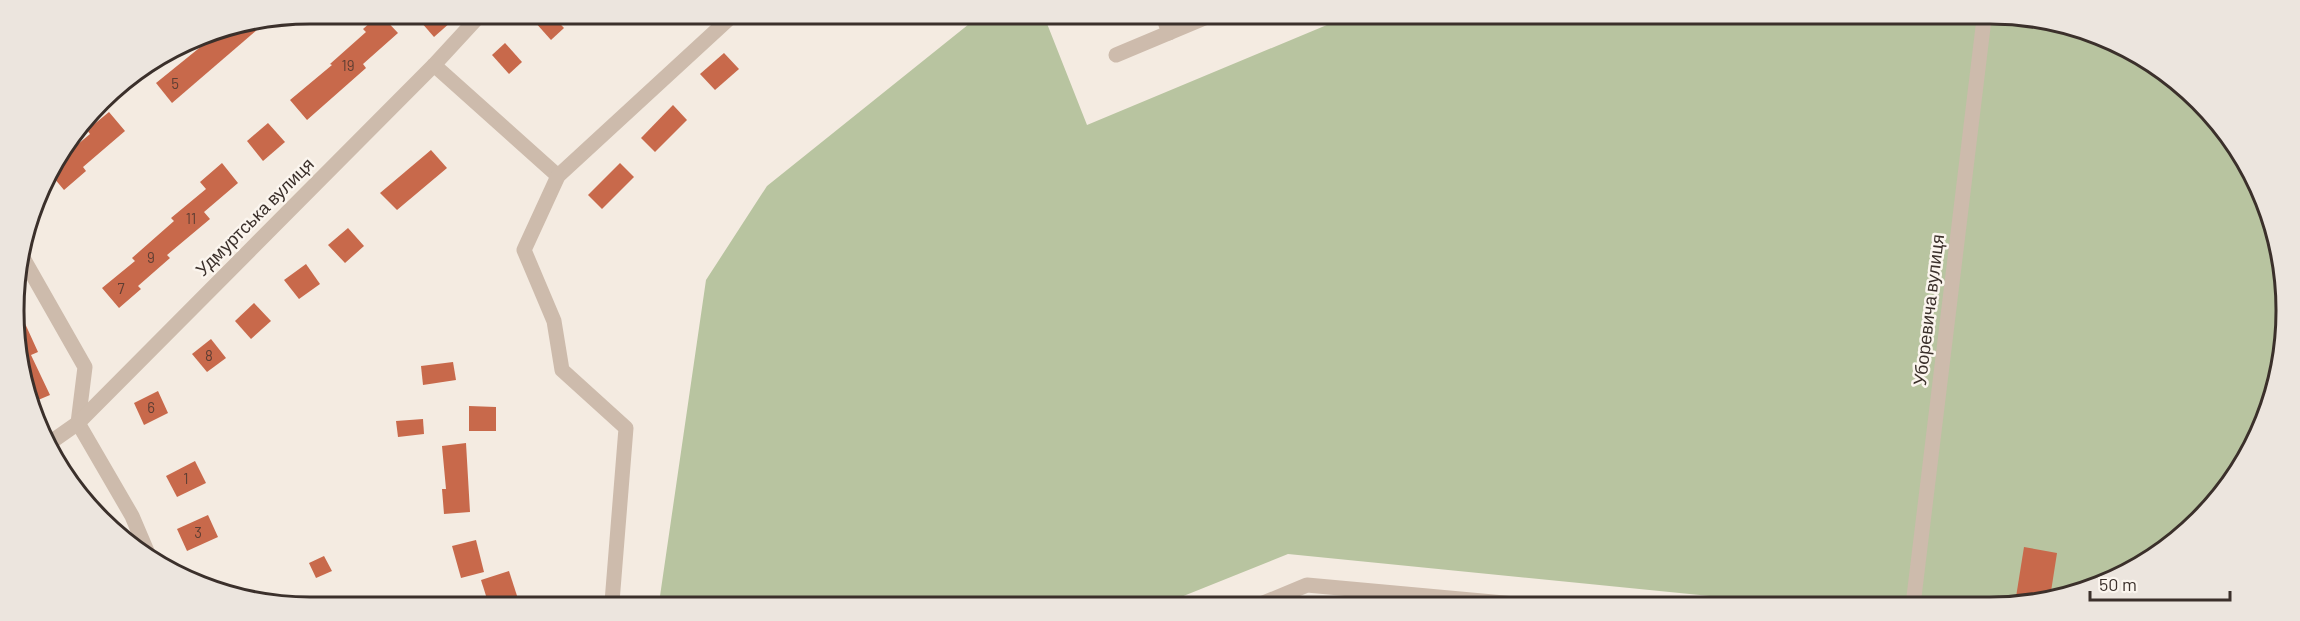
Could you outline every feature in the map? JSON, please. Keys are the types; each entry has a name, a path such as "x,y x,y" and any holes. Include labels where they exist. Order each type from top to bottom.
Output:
{"street":[{"name":"Удмуртська вулиця","path":"55,439 78,423 434,65 472,24"},
{"path":"612,597 626,428 562,370 554,321 525,250 558,176 723,24"},
{"path":"1166,24 1169,33"},
{"path":"1116,56 1190,24"},
{"name":"Уборевича вулиця","path":"1914,597 1983,24"},
{"path":"434,65 558,176"},
{"path":"28,266 85,368 78,423 132,516 143,543"},
{"path":"1278,597 1307,585 1438,597"}],"green space":[{"path":"969,24 1047,24 1087,125 1329,24 1990,24 2027,26 2082,39 2133,62 2178,95 2217,136 2238,167 2261,218 2266,236 2274,273 2276,310 2274,348 2261,403 2238,454 2217,485 2192,513 2164,538 2133,559 2082,582 2027,595 1719,597 1288,554 1181,597 660,597 706,280 767,186"}],"building":[{"path":"369,24 389,24 398,33 363,64 366,68 307,120 290,100 332,65 330,64 366,32 363,29"},
{"path":"423,24 449,24 434,37"},
{"path":"537,24 560,24 564,28 551,40"},
{"path":"258,29 172,103 156,83 202,45 218,39"},
{"path":"505,43 522,62 509,74 492,55"},
{"path":"724,53 739,69 715,90 700,74"},
{"path":"673,105 687,120 655,152 641,138"},
{"path":"109,112 125,131 83,167 86,171 64,190 56,180 75,146 90,134 88,131"},
{"path":"268,123 285,142 263,161 247,141"},
{"path":"431,150 447,168 397,210 380,193"},
{"path":"222,163 238,183 204,212 210,219 167,255 170,258 138,286 141,289 119,308 102,288 135,261 132,258 174,221 171,218 206,189 200,182"},
{"path":"620,163 634,177 602,209 588,195"},
{"path":"348,228 364,246 345,263 328,245"},
{"path":"306,264 320,284 299,299 284,280"},
{"path":"254,303 271,321 251,339 235,321"},
{"path":"25,323 38,352 31,355 50,395 38,400 26,348"},
{"path":"211,339 226,358 207,372 192,354"},
{"path":"453,362 456,380 423,385 421,366"},
{"path":"158,391 168,413 144,425 134,403"},
{"path":"469,406 496,407 496,431 469,431"},
{"path":"423,419 424,434 398,437 396,421"},
{"path":"466,443 470,512 444,514 442,489 446,489 442,446"},
{"path":"195,461 206,483 177,497 166,476"},
{"path":"208,515 218,537 187,551 177,529"},
{"path":"476,540 484,572 461,578 452,546"},
{"path":"2024,547 2057,553 2051,590 2016,596"},
{"path":"324,556 332,571 316,578 309,563"},
{"path":"509,571 517,597 486,597 481,580"}]}
